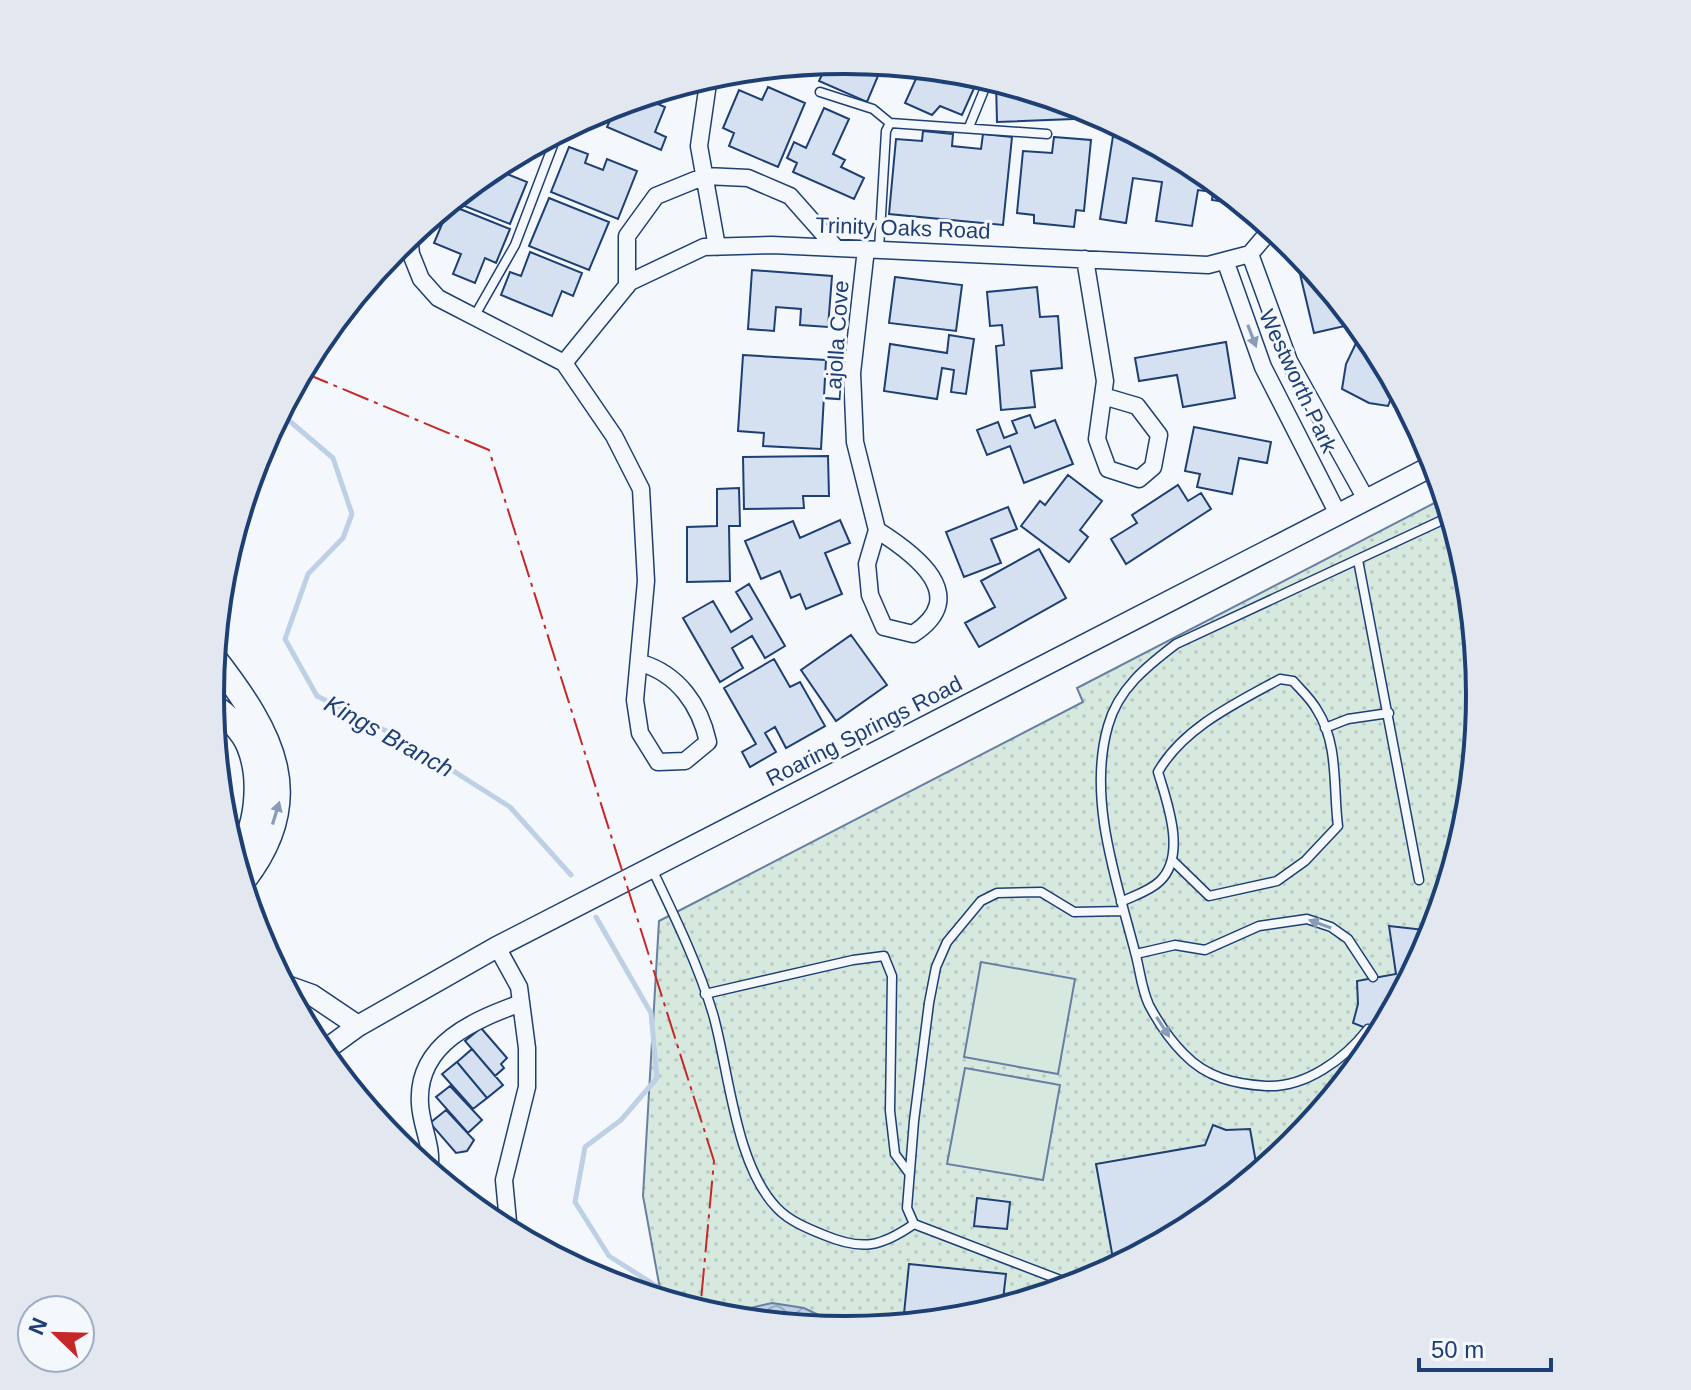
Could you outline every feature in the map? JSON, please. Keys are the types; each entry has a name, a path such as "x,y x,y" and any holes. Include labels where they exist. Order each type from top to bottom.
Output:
{"main road":[{"path":"225,674 267,736 278,768 281,803 262,856 250,871"},
{"path":"225,716 235,724 249,746 257,798 244,848"}],"street":[{"path":"707,90 699,146 717,247"},
{"path":"627,286 627,236 656,196 705,176 748,178 790,196 836,248"},
{"name":"Trinity Oaks Road","path":"564,363 627,286 704,247 836,248 1208,265 1226,263 1250,254 1264,237"},
{"name":"Lajolla Cove","path":"872,250 852,373 855,442 877,530 867,564 870,595 884,627 913,634 929,623 939,599 931,572 912,552 877,530"},
{"path":"411,252 421,279 438,298 564,363 614,436 641,489 646,581 641,663 635,700 640,733 658,762 685,761 708,742 703,717 663,669 641,663"},
{"name":"Westworth Park","path":"1250,254 1289,361 1367,501"},
{"path":"1085,259 1105,381 1097,439 1108,469 1139,479 1153,467 1159,435 1137,406 1103,396"},
{"name":"Westworth Park","path":"1226,263 1263,367 1338,514"},
{"name":"Roaring Springs Road","path":"332,1045 358,1026 497,947 1424,470"},
{"path":"497,947 519,987 527,1087 504,1180 507,1216"},
{"path":"300,991 312,995 358,1026"},
{"path":"430,1156 420,1104 421,1086 430,1065 445,1042 473,1021 521,1003"}],"lane":[{"path":"969,127 984,90"},
{"path":"820,92 873,109 890,123 1047,134"},
{"path":"872,250 886,131 890,123"},
{"path":"474,318 515,245 552,148"},
{"path":"1368,1029 1344,1056 1280,1087 1236,1084 1215,1076 1186,1056 1166,1033 1148,1002 1122,906 1102,794 1102,754 1108,724 1123,693 1143,669 1176,644 1441,521"},
{"path":"1358,560 1419,880"},
{"path":"1057,1279 914,1224 907,1208 936,967 965,918 981,901 1017,890 1041,892 1074,912 1122,906 1161,880 1172,860 1171,825 1158,772 1185,736 1280,679 1293,681 1318,710 1325,728 1332,754 1338,826 1305,861 1277,881 1209,896 1172,860"},
{"path":"1325,728 1348,719 1389,713"},
{"path":"651,868 705,994 745,1144 761,1187 778,1210 806,1228 863,1247 894,1238 914,1224"},
{"path":"1136,954 1175,945 1205,950 1259,926 1307,919 1331,927 1348,939 1373,977"},
{"path":"705,994 853,960 884,956 892,976 890,1111 895,1154 910,1174"}],"shaded area":[{"path":"1436,502 1455,574 1465,654 1465,736 1461,776 1455,816 1434,895 1402,970 1362,1040 1285,1134 1224,1188 1156,1233 1083,1269 1045,1283 1006,1295 927,1311 846,1316 764,1311 660,1287 643,1196 659,921 1083,702 1077,688"},
{"path":"981,962 1075,979 1058,1074 964,1057"},
{"path":"965,1068 1060,1085 1043,1180 947,1164"}],"water":[{"path":"772,1303 804,1308 819,1315 764,1311 750,1308"}],"building":[{"path":"822,75 878,75 867,102 819,81"},
{"path":"916,78 974,88 962,115 940,106 932,115 905,103"},
{"path":"768,87 805,103 778,167 729,146 734,133 723,128 739,90 762,100"},
{"path":"996,93 1073,117 1073,119 997,122"},
{"path":"657,104 665,107 655,132 666,137 661,150 607,127 610,120 646,107"},
{"path":"824,108 849,119 833,154 845,160 841,167 864,178 854,199 793,172 797,163 787,158 794,142 806,148"},
{"path":"923,131 953,134 952,146 981,149 983,134 1012,137 1003,225 889,214 896,139 922,141"},
{"path":"1113,136 1156,157 1209,191 1198,190 1192,226 1156,221 1162,182 1133,178 1126,223 1100,219"},
{"path":"1054,137 1091,140 1084,211 1076,210 1074,227 1034,223 1034,215 1017,213 1023,151 1052,153"},
{"path":"569,147 588,154 585,163 603,170 607,159 637,171 618,219 551,192"},
{"path":"508,174 527,182 510,224 463,205"},
{"path":"549,198 609,222 589,270 529,246"},
{"path":"459,209 510,229 496,263 485,258 475,283 453,274 461,254 434,243 443,222"},
{"path":"530,252 582,273 573,296 562,291 552,316 501,295 510,272 521,276"},
{"path":"752,270 832,276 828,327 800,325 801,309 776,307 774,331 748,329"},
{"path":"1300,272 1345,326 1314,333"},
{"path":"895,277 962,285 956,331 889,323"},
{"path":"1037,287 1040,317 1058,316 1062,368 1031,371 1035,407 1001,410 996,346 1004,345 1002,325 990,326 987,292"},
{"path":"949,335 974,339 966,394 951,392 954,370 942,368 937,399 884,391 890,344 947,353"},
{"path":"1226,342 1235,398 1183,407 1177,375 1139,381 1135,358"},
{"path":"1356,342 1391,399 1388,406 1369,403 1342,389 1346,364"},
{"path":"743,355 826,360 821,449 763,446 764,433 738,431"},
{"path":"1030,415 1035,428 1055,420 1073,464 1024,483 1010,446 987,455 977,430 998,422 1004,438 1017,433 1012,421"},
{"path":"1194,427 1271,442 1267,463 1239,458 1232,494 1197,487 1200,474 1185,471"},
{"path":"828,456 829,496 803,496 804,508 744,509 743,457"},
{"path":"1068,475 1102,501 1080,530 1088,537 1069,562 1021,526 1040,501 1045,505"},
{"path":"1178,485 1188,501 1201,493 1211,509 1126,564 1111,539 1137,523 1132,515"},
{"path":"739,488 740,526 729,526 730,581 687,582 687,527 717,526 717,489"},
{"path":"1008,507 1017,529 991,539 1001,563 964,577 946,532"},
{"path":"840,520 850,543 825,553 842,594 806,609 800,594 791,598 780,571 761,579 745,541 793,521 800,538"},
{"path":"1039,549 1066,598 979,647 965,623 995,607 981,581"},
{"path":"749,584 785,646 765,658 752,636 732,648 743,668 720,682 683,618 713,601 731,632 752,619 736,592"},
{"path":"851,635 887,685 836,721 801,670"},
{"path":"774,659 790,687 800,682 825,726 786,748 775,727 765,733 776,752 750,767 742,752 756,744 724,688"},
{"path":"1389,926 1420,929 1369,1029 1353,1023 1358,1004 1357,981 1396,974"},
{"path":"481,1028 507,1058 501,1064 504,1068 495,1076 465,1041"},
{"path":"472,1049 503,1085 487,1098 457,1062"},
{"path":"457,1062 487,1098 473,1109 442,1074"},
{"path":"450,1086 482,1120 468,1133 436,1097"},
{"path":"446,1110 474,1140 467,1151 456,1153 430,1123"},
{"path":"1213,1125 1226,1130 1250,1129 1256,1161 1191,1211 1112,1256 1096,1164 1205,1145"},
{"path":"977,1198 1010,1202 1007,1229 974,1226"},
{"path":"909,1264 1006,1274 1003,1296 904,1313"}],"waterway":[{"name":"Kings Branch","path":"289,420 333,458 352,514 343,538 308,574 285,639 317,696 406,741 510,807 571,875"},
{"name":"Kings Branch","path":"596,917 651,1013 657,1078 621,1120 585,1147 575,1202 609,1256 657,1286"}],"power":[{"path":"313,376 489,450 714,1161 701,1299"}]}
